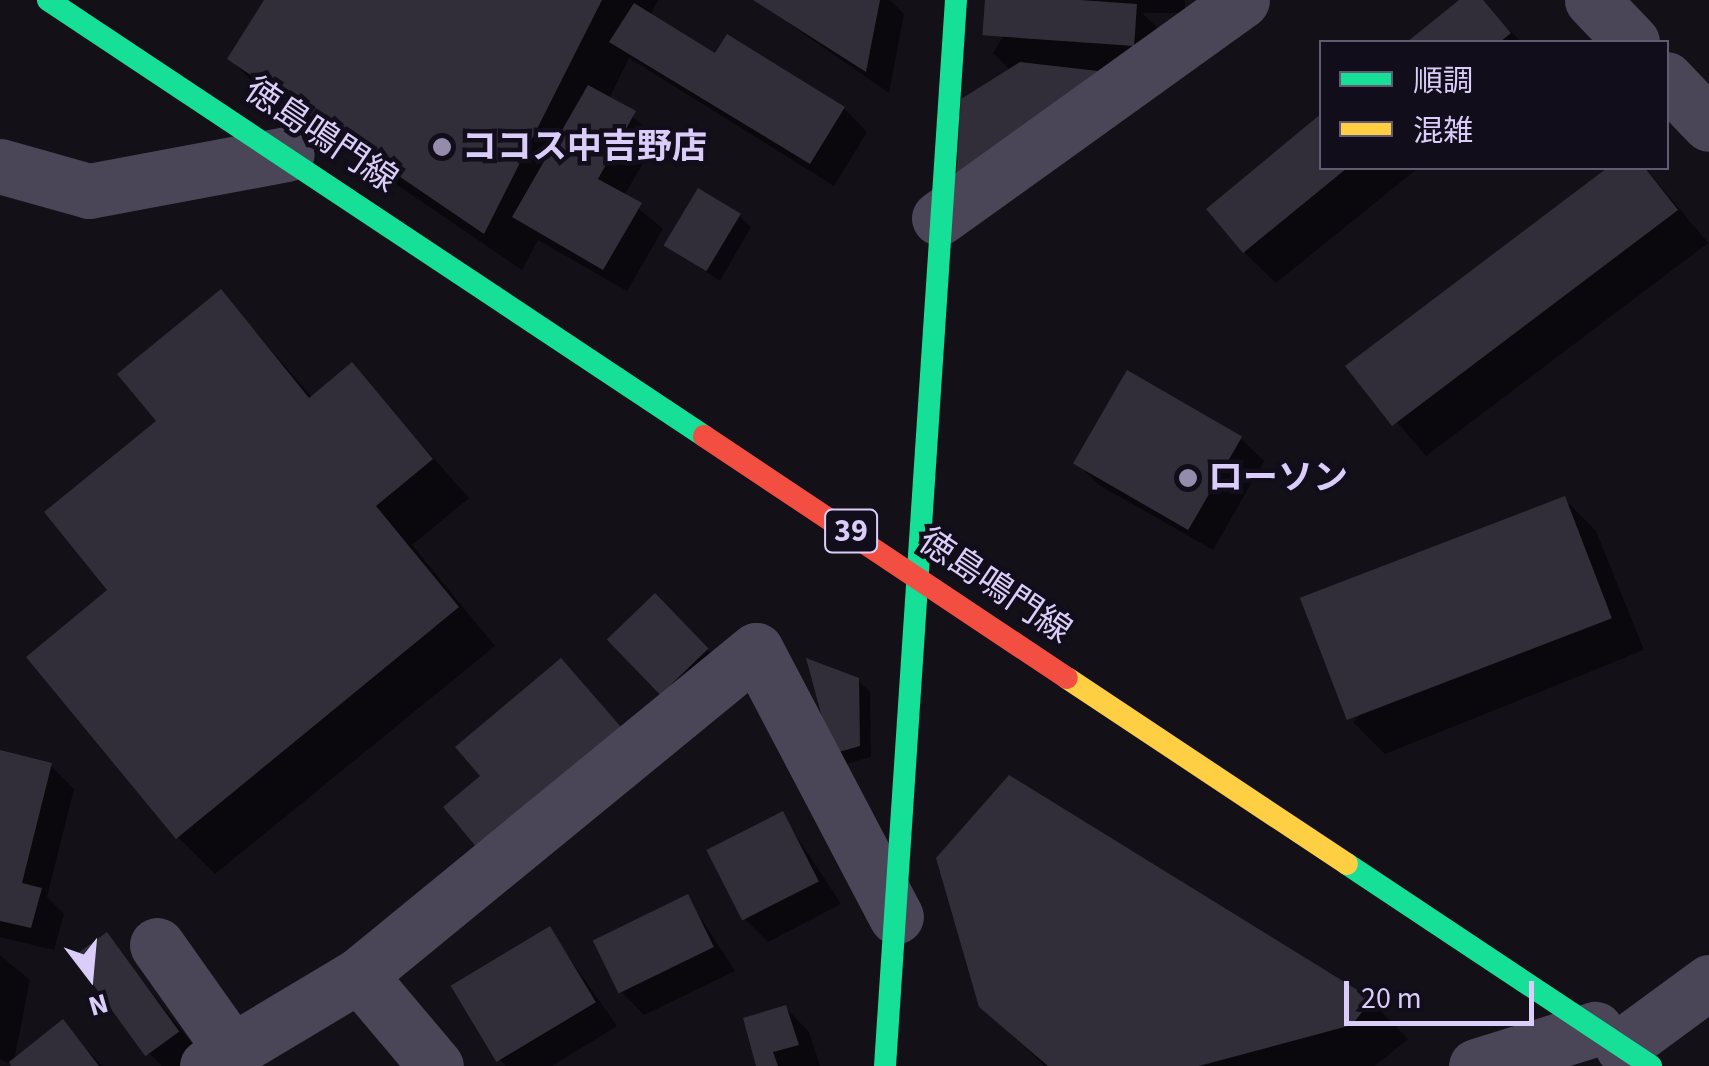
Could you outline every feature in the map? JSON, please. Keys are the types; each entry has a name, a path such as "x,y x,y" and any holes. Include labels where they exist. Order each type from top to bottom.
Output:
{"main road":[{"name":"徳島鳴門線","path":"48,0 287,154 1622,1047"},
{"path":"886,1066 956,0"}],"street":[{"path":"939,218 1242,0"},
{"path":"1592,0 1630,40"},
{"path":"1669,82 1709,124"},
{"path":"0,166 89,192 287,154"},
{"path":"157,945 220,1058 359,975 756,650 896,917"},
{"path":"359,975 436,1066"},
{"path":"1476,1066 1622,1047 1709,982"}],"building":[{"name":"ココス中吉野店","path":"264,0 602,0 484,234 227,59"},
{"path":"753,0 880,0 866,72"},
{"path":"985,0 1137,4 1134,46 982,35"},
{"path":"1459,0 1483,0 1511,33 1502,40 1409,40"},
{"path":"634,3 715,53 727,34 845,107 810,164 609,42"},
{"path":"1020,62 1098,71 956,178 961,99"},
{"path":"588,85 636,111 598,179 642,203 603,270 512,217"},
{"path":"1319,115 1319,170 1345,170 1243,253 1206,209"},
{"path":"1604,170 1647,170 1678,210 1392,426 1345,366"},
{"path":"698,188 741,214 706,271 663,245"},
{"path":"221,289 309,398 352,362 433,459 376,506 459,607 176,839 26,657 107,590 44,512 156,421 117,374"},
{"path":"1127,370 1242,436 1188,530 1073,464"},
{"path":"1565,496 1612,618 1347,720 1300,598"},
{"path":"655,593 708,648 660,695 607,640"},
{"path":"561,658 621,727 478,849 443,807 480,776 455,747"},
{"path":"806,658 859,678 860,746 832,754"},
{"path":"0,750 52,763 22,883 42,888 31,928 0,921"},
{"path":"1009,775 1372,999 1352,1025 1199,1066 1048,1066 979,1007 936,858"},
{"path":"783,811 819,881 742,920 706,850"},
{"path":"688,894 714,947 619,993 593,940"},
{"path":"550,926 596,1002 496,1062 451,986"},
{"path":"107,932 179,1032 145,1056 73,957"},
{"path":"786,1005 799,1045 773,1052 778,1066 756,1066 743,1018"},
{"path":"63,1019 99,1066 11,1066 9,1062"}],"traffic: fast":[{"path":"48,0 704,436"},
{"path":"885,1066 956,0"},
{"path":"1347,864 1651,1066"}],"traffic: slow":[{"path":"1067,678 1347,864"}],"traffic: jam":[{"path":"704,436 1067,678"}],"place":[{"name":"ココス中吉野店","path":"442,147"},
{"name":"ローソン","path":"1188,478"}]}
